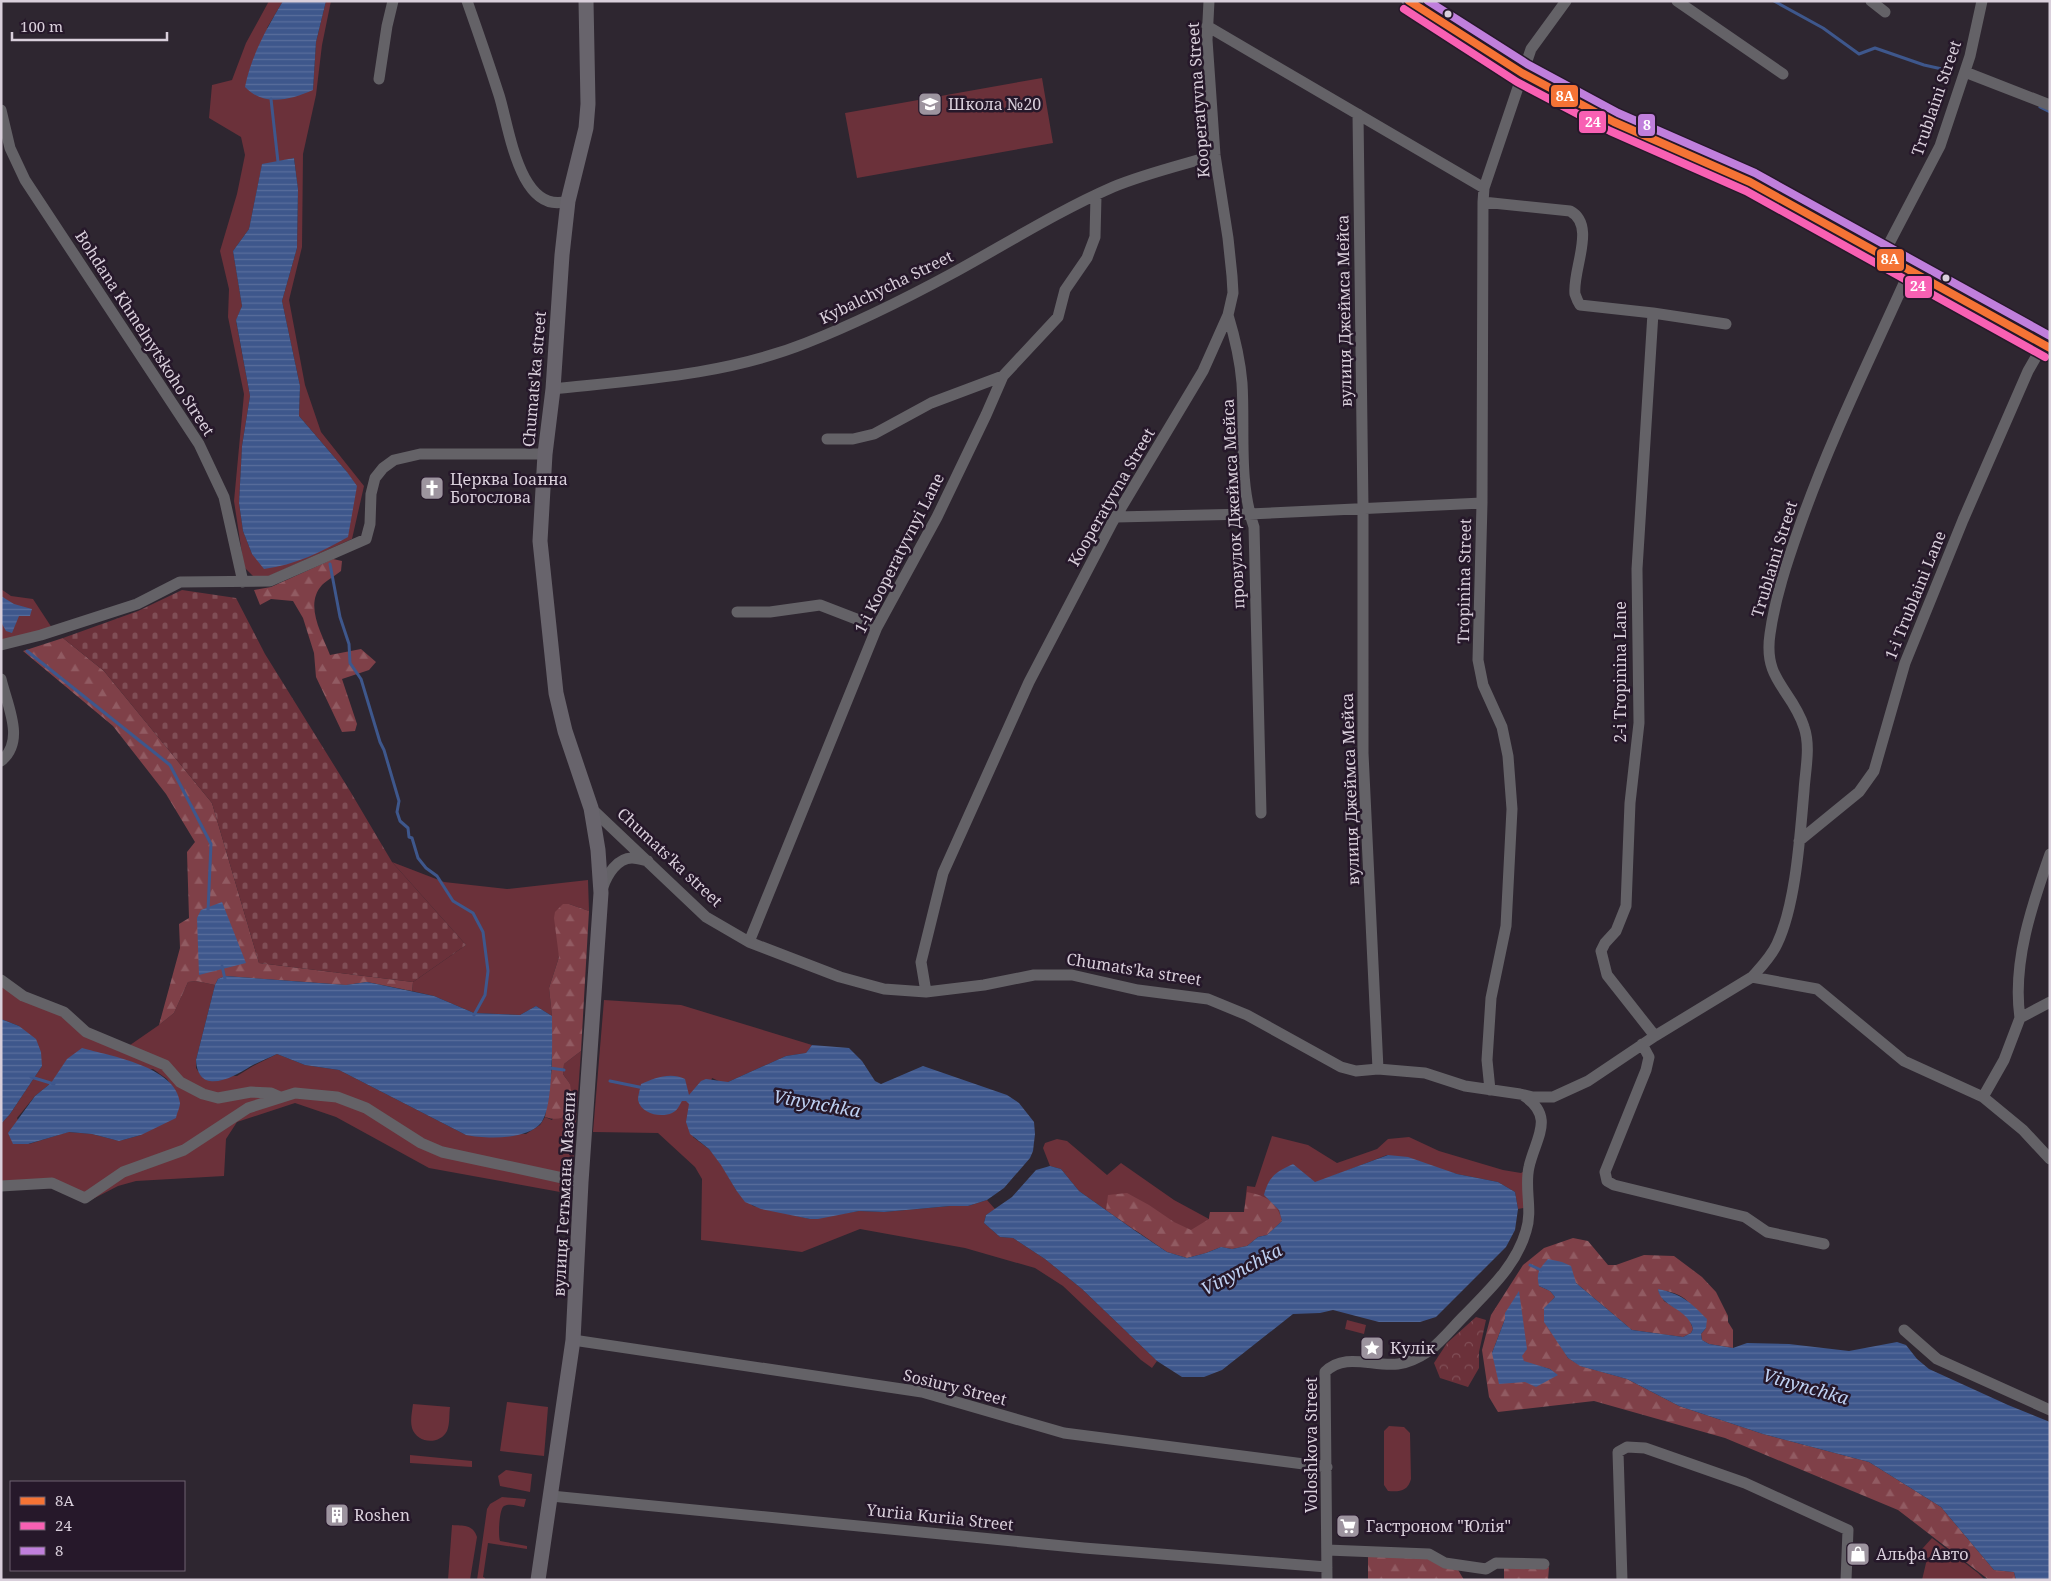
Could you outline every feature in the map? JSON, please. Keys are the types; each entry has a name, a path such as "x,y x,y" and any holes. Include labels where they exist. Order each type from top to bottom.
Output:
{"street":[{"path":"379,79 393,1"},
{"path":"467,1 500,98 512,148 521,170 539,196 547,202 558,204 568,201"},
{"name":"Chumats'ka street","path":"586,1 588,104 586,128 568,201 562,255 553,389 545,454 540,541 556,694 565,731 591,808 706,917 749,942 840,977 884,989 926,992 984,985 1034,975 1072,975 1138,990 1208,999 1247,1015 1341,1067 1356,1071 1378,1069 1425,1074 1465,1086 1533,1097 1552,1097 1588,1081 1642,1044 1752,977"},
{"name":"Kooperatyvna Street","path":"926,992 921,962 943,873 1029,682 1116,517 1203,371 1228,315 1233,293 1232,276 1215,155 1207,26 1209,1"},
{"path":"1409,1 1522,73 1614,122 1750,182 2047,346"},
{"name":"Tropinina Street","path":"1490,1090 1488,1060 1490,998 1506,926 1512,809 1508,756 1502,727 1483,685 1478,660 1482,503 1483,202 1484,188 1531,49 1566,1"},
{"path":"1677,1 1783,74"},
{"path":"1871,1 1885,12"},
{"name":"Trublaini Street","path":"1883,255 1940,146 1965,72 1982,1"},
{"path":"1207,26 1484,188"},
{"path":"1965,72 2050,105"},
{"name":"Bohdana Khmelnytskoho Street","path":"1,110 10,148 25,180 199,444 224,497 243,582"},
{"name":"вулиця Джеймса Мейса","path":"1358,114 1363,508 1363,753 1378,1069"},
{"name":"Kybalchycha Street","path":"553,389 678,376 742,362 804,344 882,310 1051,218 1115,186 1215,155"},
{"name":"1-i Kooperatyvnyi Lane","path":"749,942 877,627 937,517 1003,376 1058,317 1064,300 1065,290 1086,258 1095,237 1096,196"},
{"path":"1483,202 1570,211 1577,215 1582,223 1575,293 1580,305 1653,312 1726,324"},
{"name":"Trublaini Street","path":"1752,977 1767,960 1777,944 1791,894 1799,841 1808,744 1798,713 1774,674 1768,653 1770,632 1786,564 1819,471 1910,270"},
{"name":"2-i Tropinina Lane","path":"1653,312 1637,569 1640,724 1630,803 1626,906 1616,931 1605,943 1601,951 1607,975 1655,1036"},
{"name":"провулок Джеймса Мейса","path":"1228,315 1240,357 1246,498 1254,528 1260,813"},
{"name":"1-i Trublaini Lane","path":"1799,841 1859,792 1874,771 1905,663 1963,520 2028,371 2047,346"},
{"path":"827,439 853,439 874,434 931,403 1003,376"},
{"path":"1,645 40,636 137,604 180,582 270,581 366,538 370,524 371,494 374,478 394,460 420,454 545,454"},
{"path":"1116,517 1249,514 1482,503"},
{"path":"737,612 770,612 820,605 877,627"},
{"path":"1,679 14,731 10,753 1,762"},
{"name":"вулиця Гетьмана Мазепи","path":"538,1580 574,1340 581,1182 601,893 598,850 591,808"},
{"path":"1983,1097 2004,1060 2020,1018 2017,996 2023,945 2040,882 2050,854"},
{"path":"601,893 606,875 618,863 631,857 648,861"},
{"path":"1752,977 1817,989 1904,1061 1983,1097 2023,1130 2050,1158"},
{"path":"1,980 23,996 64,1012 86,1032 165,1065 180,1082 203,1094 218,1098 251,1092 271,1093 280,1097"},
{"path":"2020,1018 2050,1002"},
{"path":"1642,1044 1649,1057 1646,1070 1605,1172 1607,1181 1614,1185 1745,1217 1767,1232 1824,1244"},
{"path":"1,1186 52,1183 85,1198 123,1172 184,1150 248,1108 280,1097 301,1093 337,1097 366,1108 421,1143 442,1152 581,1182"},
{"name":"Voloshkova Street","path":"1327,1580 1325,1372 1333,1365 1344,1361 1384,1365 1412,1361 1429,1351 1504,1273 1516,1254 1526,1231 1529,1214 1528,1168 1543,1124 1540,1111 1530,1100 1520,1094"},
{"path":"1904,1330 1937,1359 2050,1410"},
{"name":"Sosiury Street","path":"574,1340 922,1392 1064,1434 1327,1467"},
{"path":"1622,1580 1618,1452 1627,1447 1645,1448 1745,1483 1848,1530 1846,1580"},
{"name":"Yuriia Kuriia Street","path":"551,1496 1084,1548 1327,1567"},
{"path":"1327,1550 1429,1554 1445,1563 1486,1569 1496,1563 1544,1564"}],"green space":[{"path":"269,1 283,1 267,28 313,90 316,42 326,1 331,1 322,45 316,95 303,154 302,247 289,300 305,385 321,432 364,486 352,539 269,576 253,576 244,567 234,501 244,394 228,317 229,289 220,251 237,194 245,155 241,137 209,118 212,85 232,80 246,43","holes":["294,158 298,189 297,248 282,301 300,386 299,416 347,472 252,554 243,531 239,503 242,446 250,396 236,321 242,306 233,251 249,229 262,165"]},
{"path":"1042,78 1053,143 857,178 845,113"},
{"path":"333,559 342,561 341,571 322,585 315,601 316,620 330,655 361,649 376,662 369,670 342,679 357,724 355,731 342,732 316,677 314,653 303,618 293,601 271,599 260,605 254,590 271,587"},
{"path":"1,589 11,596 33,599 54,631 1,645"},
{"path":"182,590 236,598 265,654 392,862 466,945 413,982 259,963 212,803 104,671 63,638 138,611"},
{"path":"63,638 104,671 212,803 259,963 413,982 412,991 367,982 346,985 225,976 218,979 215,985 196,981 188,982 174,1013 159,1025 180,948 179,924 189,918 187,852 195,842 166,794 113,726 23,651"},
{"path":"392,862 444,882 507,889 588,880 589,911 569,904 559,957 549,988 552,1016 536,1006 520,1015 474,1013 434,996 412,991 413,982 466,945"},
{"path":"563,904 569,904 589,911 581,1051 564,1064 563,1074 570,1084 571,1100 567,1114 556,1119 545,1117 552,1068 552,1016 549,988 559,957 554,918 555,912"},
{"path":"196,981 215,985 196,1060 196,1068 202,1077 237,1076 277,1054 305,1065 339,1070 466,1135 526,1134 540,1125 545,1117 552,1120 570,1084 563,1074 564,1064 581,1051 571,1194 429,1168 336,1117 295,1103 237,1122 226,1139 224,1176 136,1181 118,1186 85,1203 51,1188 1,1189 1,1124 10,1114 42,1066 19,1026 1,1019 1,984 62,1015 120,1052 174,1013 188,982","holes":["153,1069 167,1079 176,1093 141,1135 119,1141 92,1134 68,1132 29,1144 17,1118 35,1096 51,1083"]},
{"path":"604,1000 681,1005 812,1045 806,1053 786,1056 728,1082 721,1082 712,1078 693,1137 709,1149 722,1165 736,1190 753,1206 810,1219 859,1211 884,1212 968,1206 987,1200 995,1209 986,1215 984,1223 1000,1237 1013,1238 1045,1259 1082,1289 1157,1361 1152,1368 1141,1360 1063,1286 1035,1268 965,1248 860,1229 802,1252 701,1240 702,1179 695,1167 658,1133 593,1132"},
{"path":"1272,1136 1308,1145 1337,1163 1377,1149 1388,1139 1409,1137 1439,1151 1503,1170 1521,1173 1529,1168 1529,1207 1518,1209 1515,1192 1498,1182 1457,1174 1387,1155 1315,1183 1267,1235 1134,1230 1079,1191 1061,1169 1050,1166 1043,1148 1045,1143 1057,1139 1067,1141 1107,1175 1121,1163 1174,1200 1209,1219 1210,1212 1244,1212 1247,1186 1255,1187"},
{"path":"1247,1192 1260,1195 1269,1200 1277,1208 1282,1221 1267,1235 1258,1237 1247,1246 1232,1249 1221,1247 1187,1258 1167,1252 1106,1210 1108,1195 1127,1193 1174,1222 1191,1230 1209,1219 1210,1212 1244,1212"},
{"path":"1573,1238 1588,1241 1608,1265 1616,1265 1644,1255 1674,1256 1702,1277 1716,1292 1733,1330 1733,1348 1709,1344 1702,1340 1701,1334 1706,1328 1693,1306 1682,1297 1667,1291 1658,1290 1664,1301 1688,1316 1693,1329 1691,1333 1683,1337 1632,1330 1576,1283 1539,1286 1550,1291 1555,1297 1545,1308 1557,1340 1568,1358 1581,1366 1627,1379 1679,1406 1763,1434 1869,1462 1941,1507 1994,1570 2014,1572 2016,1580 1989,1580 1898,1510 1725,1438 1594,1401 1498,1412 1489,1397 1482,1350 1491,1315 1523,1265 1544,1248","holes":["1505,1319 1524,1362 1550,1369 1557,1375 1492,1353"]},
{"path":"1476,1317 1486,1320 1479,1352 1479,1368 1468,1387 1440,1378 1434,1363 1447,1343"},
{"path":"1347,1320 1366,1325 1364,1334 1345,1329"},
{"path":"507,1402 548,1407 544,1456 500,1451"},
{"path":"413,1404 450,1407 448,1428 444,1436 429,1441 423,1440 415,1433 411,1422"},
{"path":"1389,1426 1404,1427 1410,1433 1411,1479 1408,1486 1400,1491 1388,1491 1384,1485 1384,1431"},
{"path":"410,1455 472,1461 472,1467 410,1463"},
{"path":"506,1470 532,1474 530,1492 500,1486 498,1476"},
{"path":"502,1497 526,1499 524,1507 509,1505 502,1508 499,1523 500,1541 527,1546 527,1549 488,1543 483,1577 485,1580 477,1580 487,1509 490,1504"},
{"path":"452,1525 470,1528 477,1537 470,1580 448,1580"},
{"path":"1932,1538 1985,1580 1922,1580 1926,1563 1922,1549"},
{"path":"1368,1555 1428,1557 1457,1568 1464,1580 1368,1580"},
{"path":"1504,1566 1549,1567 1548,1580 1504,1580"}],"water":[{"path":"283,1 326,1 316,42 313,90 295,97 278,100 260,97 245,87 255,53"},
{"path":"294,158 298,189 297,248 282,301 300,386 299,416 357,486 348,537 308,557 264,569 252,554 243,531 239,503 242,446 250,396 236,320 242,306 233,251 249,229 262,164"},
{"path":"1,596 14,604 32,609 30,616 19,616 12,633 6,631 1,622"},
{"path":"222,902 246,963 199,975 197,918 201,910"},
{"path":"225,976 346,985 367,982 434,996 474,1013 520,1015 536,1006 552,1016 550,1088 545,1115 535,1129 526,1133 506,1137 466,1135 339,1070 305,1065 277,1054 227,1079 210,1081 203,1078 198,1071 196,1060 215,985 218,979"},
{"path":"1,1019 19,1026 36,1039 41,1052 42,1066 10,1114 1,1124"},
{"path":"812,1045 849,1048 862,1061 875,1081 881,1084 923,1066 1007,1095 1019,1103 1034,1122 1035,1134 1033,1151 1030,1158 1004,1188 987,1200 968,1206 884,1212 859,1211 810,1219 761,1209 745,1202 709,1149 690,1134 686,1122 689,1104 686,1101 682,1101 674,1112 657,1115 643,1109 638,1100 641,1084 657,1078 674,1076 685,1079 689,1095 701,1081 706,1079 728,1082 786,1056 806,1053"},
{"path":"82,1048 124,1059 155,1071 176,1090 180,1106 176,1118 141,1135 119,1141 92,1134 69,1132 28,1144 13,1144 8,1133 35,1096 51,1083 67,1059"},
{"path":"1388,1155 1408,1157 1457,1174 1498,1182 1515,1192 1518,1209 1515,1230 1506,1247 1436,1317 1420,1322 1379,1322 1333,1310 1320,1313 1293,1314 1222,1370 1204,1377 1182,1377 1157,1361 1082,1289 1045,1259 1013,1238 1000,1237 984,1223 986,1215 1012,1197 1036,1170 1050,1166 1061,1169 1079,1191 1134,1230 1167,1252 1187,1258 1221,1247 1232,1249 1247,1246 1258,1237 1267,1235 1282,1221 1279,1210 1264,1195 1268,1183 1274,1175 1287,1167 1293,1164 1315,1182"},
{"path":"1548,1259 1571,1266 1576,1283 1632,1330 1683,1337 1691,1333 1693,1329 1686,1316 1664,1300 1658,1289 1673,1293 1685,1300 1707,1319 1706,1328 1701,1334 1702,1340 1709,1344 1733,1348 1747,1343 1789,1344 1849,1351 1897,1342 1906,1345 1917,1359 1929,1369 2050,1422 2050,1580 2016,1580 2014,1572 1994,1570 1941,1507 1869,1462 1763,1434 1679,1406 1627,1379 1580,1366 1568,1358 1544,1322 1544,1308 1555,1297 1550,1291 1539,1286 1538,1282 1539,1271"},
{"path":"1519,1291 1527,1349 1522,1356 1524,1361 1550,1369 1558,1375 1536,1387 1525,1382 1499,1384 1492,1353 1505,1319 1505,1313"}],"waterway":[{"path":"1774,1 1823,28 1859,54 1875,48 1924,65 1951,71"},
{"path":"271,99 278,162"},
{"path":"2040,107 2050,112"},
{"path":"330,564 340,617 349,644 350,663 361,679 384,750 399,801 397,812 400,821 408,828 409,837 412,838 418,858 426,868 437,876 453,901 473,913 483,932 488,971 485,995 474,1015"},
{"path":"27,651 170,765 211,844 208,911"},
{"path":"222,966 225,979"},
{"path":"550,1068 564,1070"},
{"path":"31,1077 54,1084"},
{"name":"Vinynchka","path":"610,1081 644,1088"},
{"name":"Vinynchka","path":"1530,1265 1541,1270"}],"transit line":[{"name":"8А","path":"1409,1 1522,73 1614,122 1750,182 2050,348"},
{"name":"8","path":"1428,1 1527,64 1618,113 1755,173 2050,336"},
{"name":"24","path":"1404,9 1517,82 1610,131 1746,191 2045,357"}],"place":[{"name":"Школа №20","path":"930,104"},
{"name":"Церква Іоанна Богослова","path":"432,488"},
{"name":"Кулік","path":"1372,1348"},
{"name":"Roshen","path":"337,1515"},
{"name":"Гастроном \"Юлія\"","path":"1348,1526"},
{"name":"Альфа Авто","path":"1858,1554"}]}
